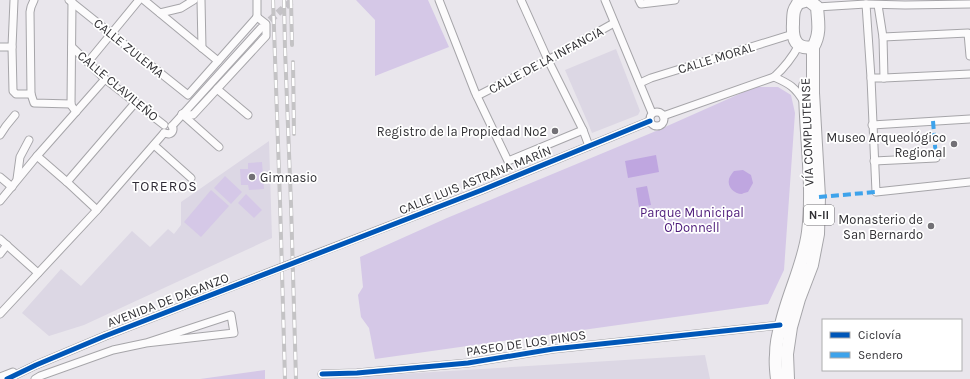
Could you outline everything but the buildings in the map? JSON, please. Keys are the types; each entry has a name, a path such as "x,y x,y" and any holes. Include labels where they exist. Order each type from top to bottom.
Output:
{"main road":[{"path":"808,0 815,4 818,32 817,41 806,47 794,39 794,12 798,1 808,0"},
{"name":"VÍA COMPLUTENSE","path":"777,379 776,354 780,325 803,260 808,232 810,198 805,103 806,47"},
{"name":"VÍA COMPLUTENSE","path":"788,379 787,354 791,327 812,265 818,234 819,197 813,93 806,47"}],"street":[{"path":"14,0 12,47 13,91 16,94 31,94"},
{"path":"34,0 30,12 31,94 34,103 71,104"},
{"path":"88,62 139,0"},
{"path":"144,0 218,61 257,17 257,0"},
{"path":"160,13 181,8 194,0"},
{"path":"201,0 202,48"},
{"path":"439,0 477,96"},
{"path":"521,0 548,60 583,130 589,146"},
{"path":"605,0 652,113 650,115 650,121 653,125 659,126 663,122 663,116"},
{"path":"639,0 641,4 670,0"},
{"path":"70,1 72,47 71,104 76,112"},
{"name":"CALLE ZULEMA","path":"70,1 188,95 218,61"},
{"path":"815,4 836,3 878,5 906,2 970,4"},
{"path":"866,4 876,192 970,182"},
{"path":"878,5 883,37 884,78"},
{"path":"182,114 193,115 266,36 266,24 257,17"},
{"name":"CALLE DE LA INFANCIA","path":"477,96 548,60 614,23"},
{"path":"164,133 171,134 173,131 172,126 182,114 260,28"},
{"path":"883,37 968,33 970,56"},
{"name":"CALLE MORAL","path":"640,82 793,34"},
{"path":"0,47 12,47"},
{"name":"CALLE CLAVILEÑO","path":"72,47 105,79 164,125"},
{"path":"663,116 774,77 806,47"},
{"path":"871,78 970,74"},
{"path":"774,77 791,85 798,92 805,103"},
{"path":"0,201 37,156 105,79"},
{"path":"217,89 248,115"},
{"name":"CALLE LUIS ASTRANA MARÍN","path":"477,96 508,161 583,130"},
{"path":"67,182 135,103"},
{"path":"652,113 657,112 663,116"},
{"path":"182,114 219,147"},
{"path":"0,134 15,115"},
{"path":"872,125 970,119"},
{"name":"CALLE LUIS ASTRANA MARÍN","path":"308,257 482,190 650,121"},
{"path":"164,133 162,128 164,125 169,124 172,126"},
{"path":"0,314 97,210 164,133"},
{"path":"17,180 20,158 29,140"},
{"path":"154,145 190,178"},
{"path":"37,156 97,210"},
{"path":"874,161 936,158"},
{"path":"0,177 12,187"},
{"path":"0,239 38,273"},
{"path":"0,254 7,246"},
{"name":"AVENIDA DE DAGANZO","path":"7,379 105,336 308,257"},
{"path":"35,379 113,350 146,343 234,333 231,315 146,343"},
{"name":"PASEO DE LOS PINOS","path":"322,374 356,373 468,363 553,349 780,325"},
{"name":"AVENIDA DE DAGANZO","path":"0,376 36,365"}],"shaded area":[{"path":"616,49 640,111 638,115 592,133 565,70"},
{"path":"269,141 272,238 84,325 49,336 22,313 61,269 81,286 132,231 150,247 168,229 174,234 181,225 181,202"},
{"path":"656,155 659,172 628,178 625,161"},
{"path":"743,170 751,175 753,183 748,192 739,194 730,187 729,179 734,171"},
{"path":"647,186 651,205 639,207 636,188"},
{"path":"705,355 710,379 320,379"}],"green space":[{"path":"356,0 428,0 449,47 375,76 375,20"},
{"name":"Parque Municipal O'Donnell","path":"755,87 778,87 791,95 795,113 784,270 768,304 375,359 369,328 361,317 358,295 363,287 360,257 447,218 656,131"},
{"name":"Gimnasio","path":"262,162 264,189 249,190 248,185 241,185 240,169 248,169 248,163"},
{"path":"225,176 242,192 231,204 214,188"},
{"path":"211,190 229,206 201,237 184,222"},
{"path":"246,194 262,210 254,218 238,203"},
{"path":"265,370 265,379 200,379"}],"tunnel":[{"path":"262,27 293,0"}],"railway":[{"path":"273,0 285,379"},
{"path":"284,0 296,379"},
{"path":"291,0 292,45"},
{"path":"293,62 294,134"}],"marked path":[{"path":"933,121 936,158"},
{"path":"819,197 876,192"}],"cycle path":[{"path":"7,379 105,336 482,190 650,121"},
{"path":"322,374 357,373 468,363 553,349 780,325"}],"place":[{"name":"Registro de la Propiedad Nº2","path":"555,131"},
{"name":"Museo Arqueológico Regional","path":"954,144"},
{"name":"Gimnasio","path":"252,177"},
{"name":"Monasterio de San Bernardo","path":"931,226"}],"district":[{"name":"TOREROS","path":"165,186"}]}
